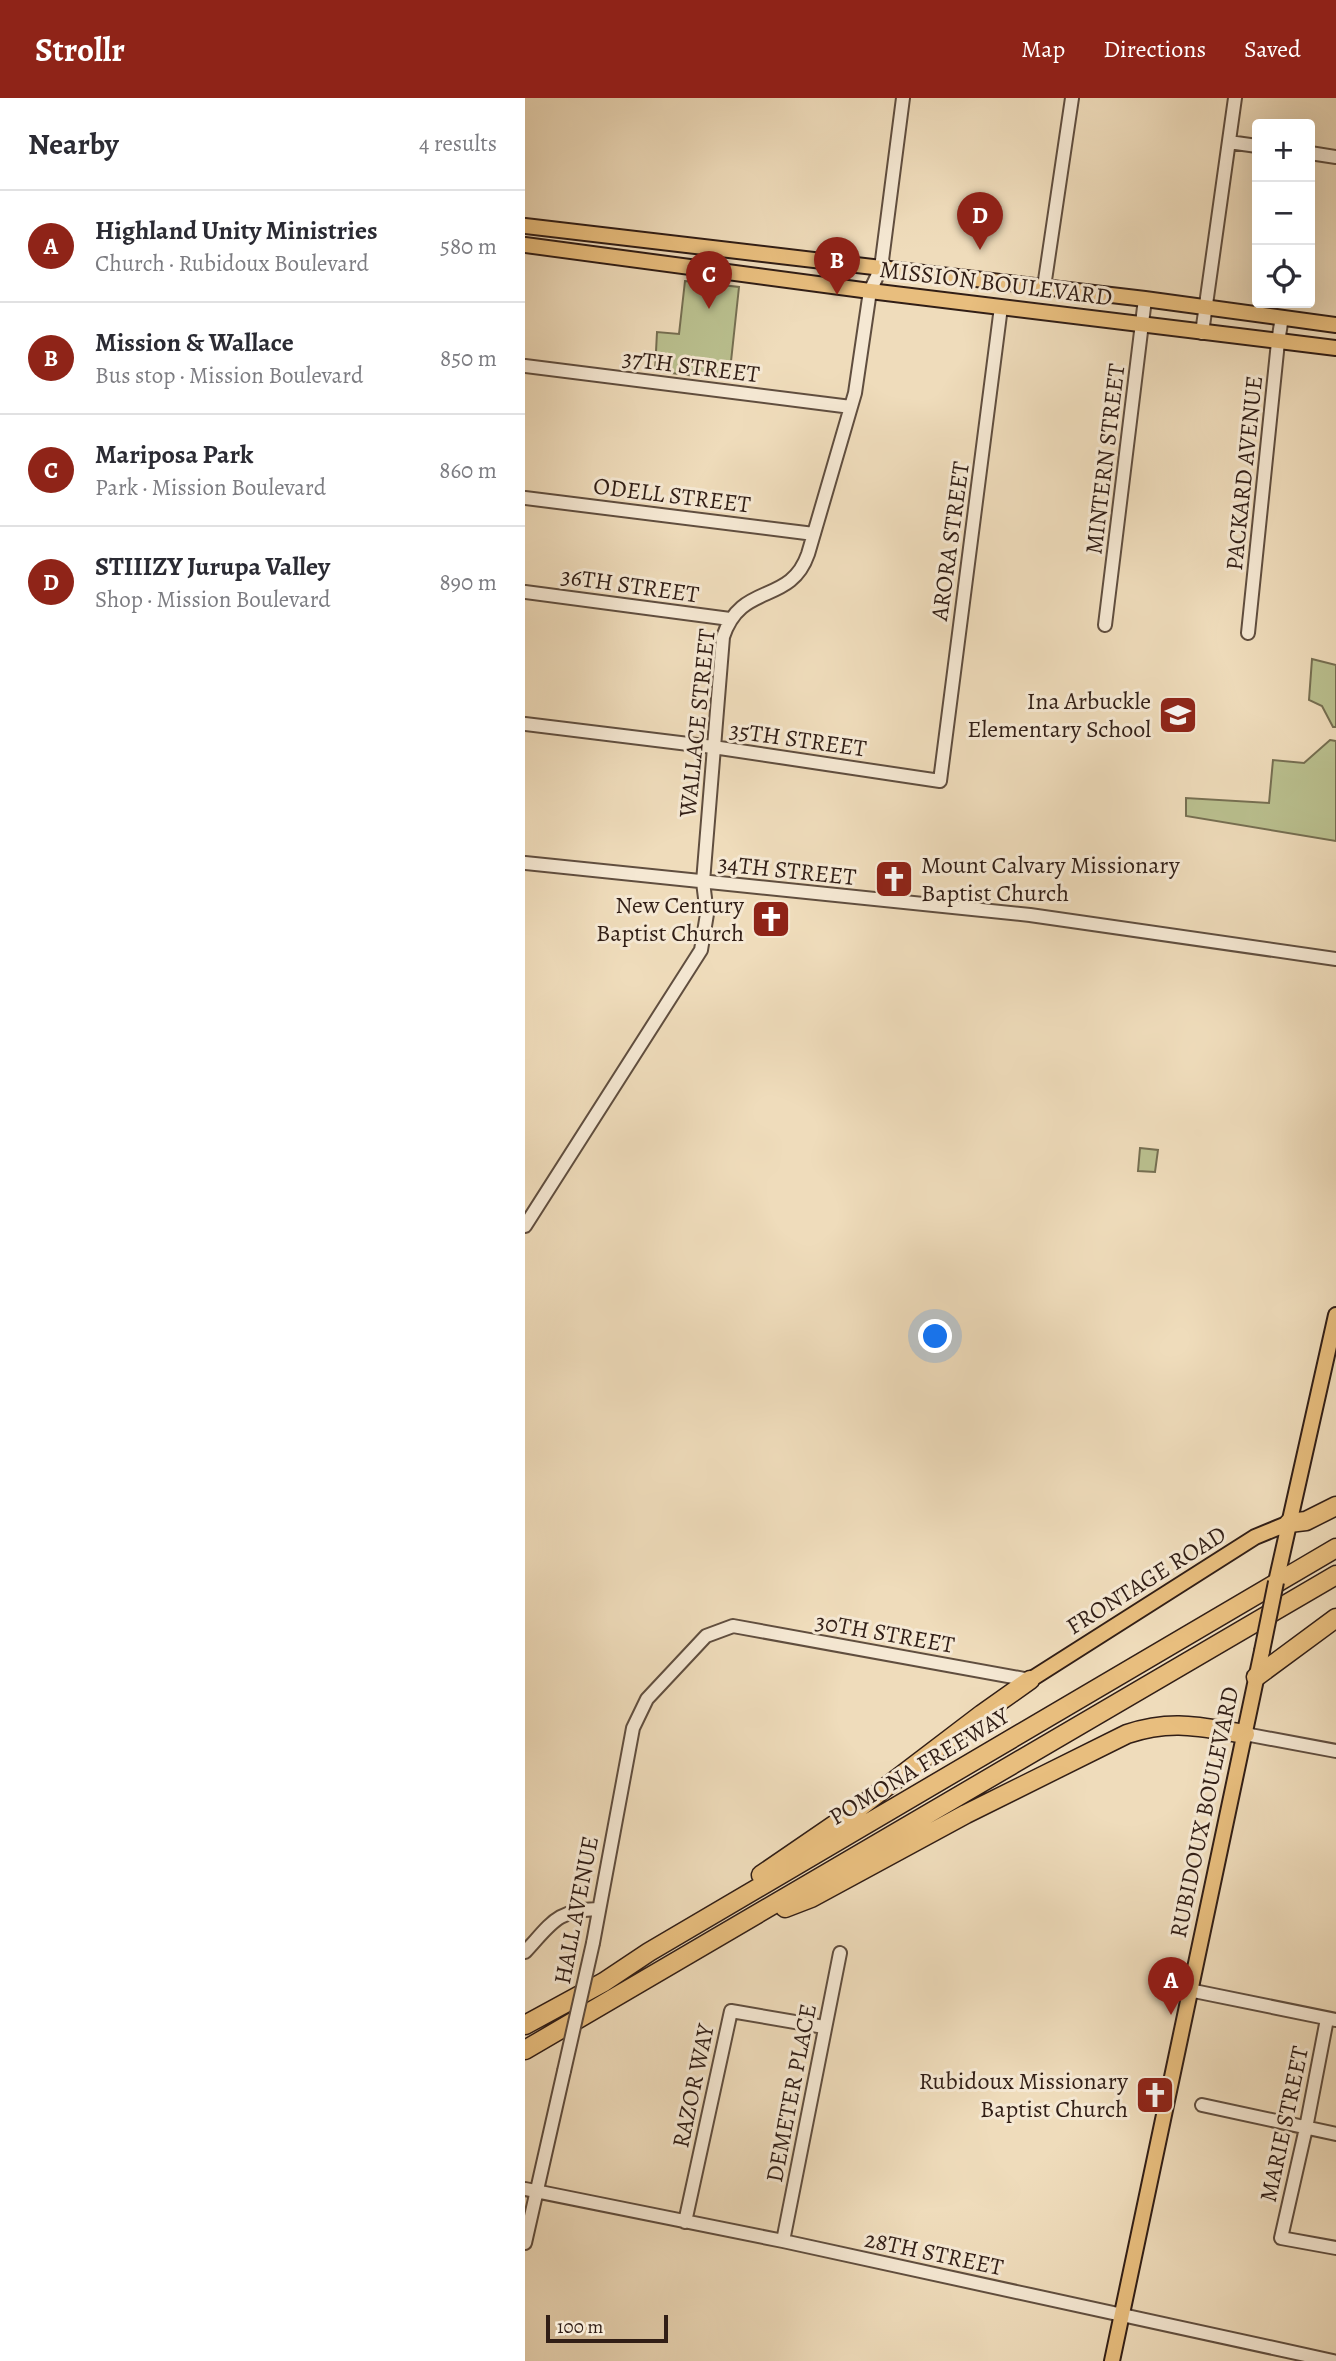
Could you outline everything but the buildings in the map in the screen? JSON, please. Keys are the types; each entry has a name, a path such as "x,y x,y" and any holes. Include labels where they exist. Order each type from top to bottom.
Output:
{"highway":[{"path":"1289,1522 1306,1521 1336,1506"},
{"name":"POMONA FREEWAY","path":"525,2025 604,1982 649,1952 1336,1548"},
{"name":"POMONA FREEWAY","path":"525,2050 1336,1575"},
{"path":"1256,1677 1336,1618"},
{"path":"649,1952 856,1810 1030,1680"},
{"path":"737,1928 811,1898 966,1814 1127,1734 1151,1726 1175,1724 1245,1734"}],"main road":[{"name":"MISSION BOULEVARD","path":"525,226 1145,299 1336,325"},
{"name":"MISSION BOULEVARD","path":"525,245 870,291 1336,348"},
{"name":"RUBIDOUX BOULEVARD","path":"1112,2361 1281,1552 1336,1315"},
{"name":"FRONTAGE ROAD","path":"1030,1680 1255,1537 1289,1522"}],"street":[{"name":"WALLACE STREET","path":"525,1226 701,950 707,914 703,882 723,637 730,619 748,601 784,586 798,574 804,564 851,407 870,291 881,268 903,98"},
{"path":"1044,287 1072,98"},
{"path":"1202,333 1235,98"},
{"path":"1229,142 1252,145"},
{"path":"1315,154 1336,157"},
{"name":"MINTERN STREET","path":"1105,625 1145,299"},
{"name":"ARORA STREET","path":"940,781 1001,307"},
{"name":"PACKARD AVENUE","path":"1248,633 1277,342 1282,317"},
{"name":"37TH STREET","path":"525,366 851,407"},
{"name":"ODELL STREET","path":"525,498 814,534"},
{"name":"36TH STREET","path":"525,592 730,619"},
{"name":"35TH STREET","path":"525,724 713,747 940,781"},
{"name":"34TH STREET","path":"525,863 1030,915 1336,959"},
{"name":"30TH STREET","path":"733,1626 1030,1680"},
{"name":"HALL AVENUE","path":"525,2243 530,2191 564,2071 593,1943 633,1728 647,1699 706,1636 733,1626"},
{"path":"1245,1734 1336,1751"},
{"path":"525,1952 553,1921 564,1913 578,1909 599,1909"},
{"name":"DEMETER PLACE","path":"783,2241 840,1953"},
{"path":"1189,1990 1332,2020"},
{"name":"RAZOR WAY","path":"685,2222 731,2011 824,2027"},
{"name":"MARIE STREET","path":"1332,2020 1281,2238 1336,2248"},
{"path":"1202,2105 1336,2134"},
{"name":"28TH STREET","path":"530,2191 783,2241 1333,2361"}],"green space":[{"path":"685,281 739,287 729,380 655,371 657,332 679,334"},
{"path":"1312,659 1336,665 1336,727 1333,727 1322,706 1309,700"},
{"path":"1330,740 1336,741 1336,841 1186,816 1186,798 1269,803 1273,760 1304,763"},
{"path":"1140,1148 1158,1150 1155,1172 1138,1171"}],"place":[{"name":"STIIIZY Jurupa Valley","path":"980,250"},
{"name":"Mission & Wallace","path":"837,295"},
{"name":"Mariposa Park","path":"709,309"},
{"name":"Ina Arbuckle Elementary School","path":"1178,715"},
{"name":"Mount Calvary Missionary Baptist Church","path":"894,879"},
{"name":"New Century Baptist Church","path":"771,919"},
{"name":"Highland Unity Ministries","path":"1171,2015"},
{"name":"Rubidoux Missionary Baptist Church","path":"1155,2095"}]}
